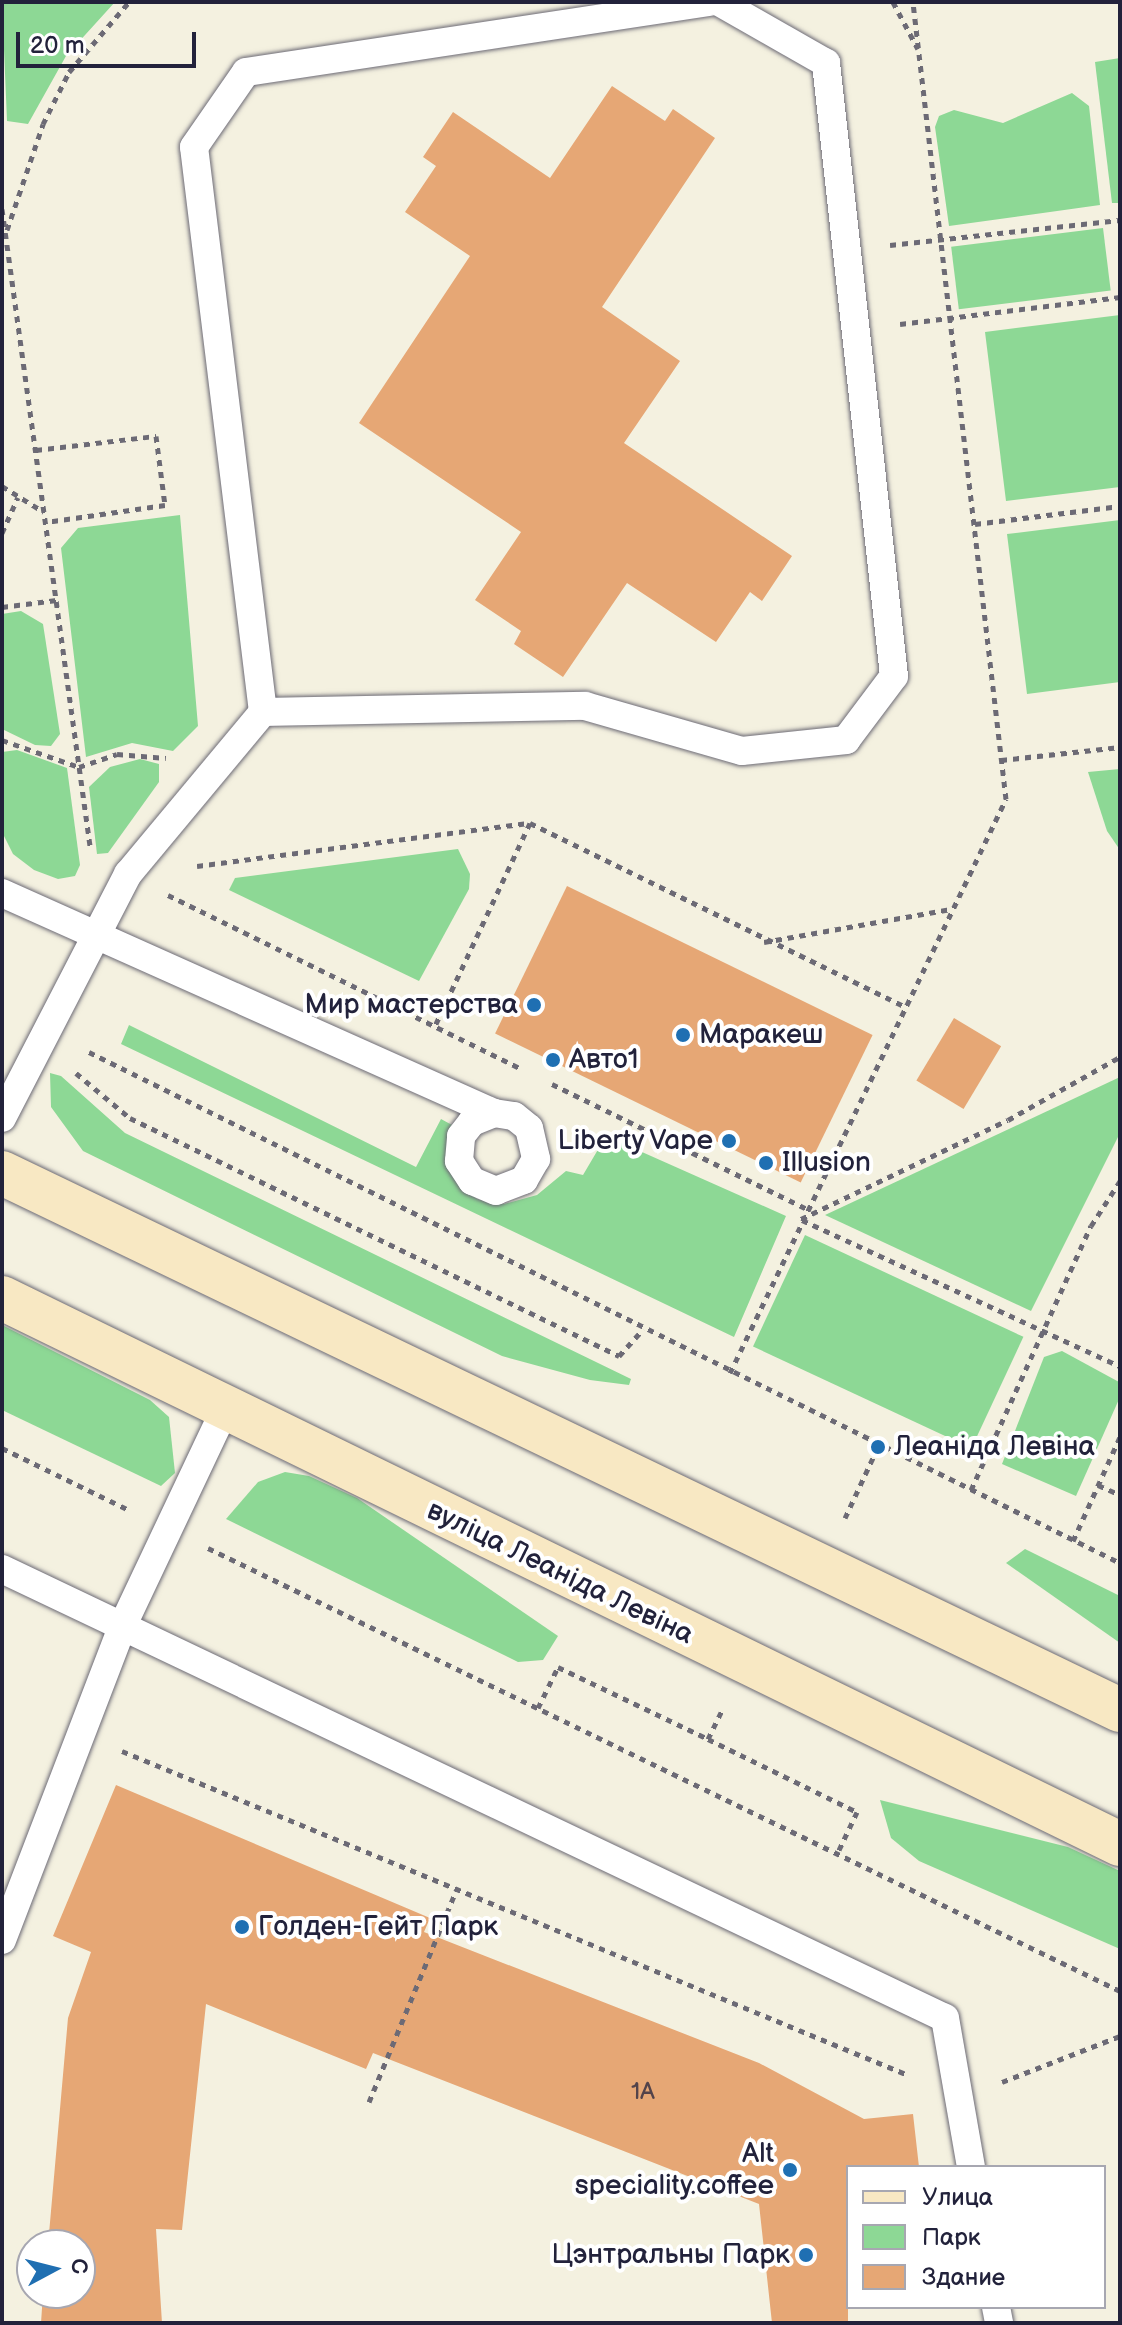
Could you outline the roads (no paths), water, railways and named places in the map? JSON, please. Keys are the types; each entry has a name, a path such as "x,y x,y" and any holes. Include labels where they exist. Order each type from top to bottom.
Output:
{"main road":[{"path":"2,1173 820,1569 1120,1710"},
{"name":"вуліца Леаніда Левіна","path":"2,1298 224,1411 1120,1844"}],"lane":[{"path":"2,1118 93,934 128,874 263,712 194,147 246,72 709,2"},
{"path":"263,712 585,706 742,751 846,740 894,676 826,63 719,2"},
{"path":"2,893 494,1113"},
{"path":"2,1940 122,1627 224,1411"},
{"path":"2,1569 945,2018 971,2165"}],"place":[{"name":"Мир мастерства","path":"534,1005"},
{"name":"Маракеш","path":"683,1035"},
{"name":"Авто1","path":"553,1060"},
{"name":"Liberty Vape","path":"729,1141"},
{"name":"Illusion","path":"766,1163"},
{"name":"Леаніда Левіна","path":"878,1447"},
{"name":"Голден-Гейт Парк","path":"242,1927"},
{"name":"Alt speciality.coffee","path":"790,2170"},
{"name":"Цэнтральны Парк","path":"806,2255"}]}
